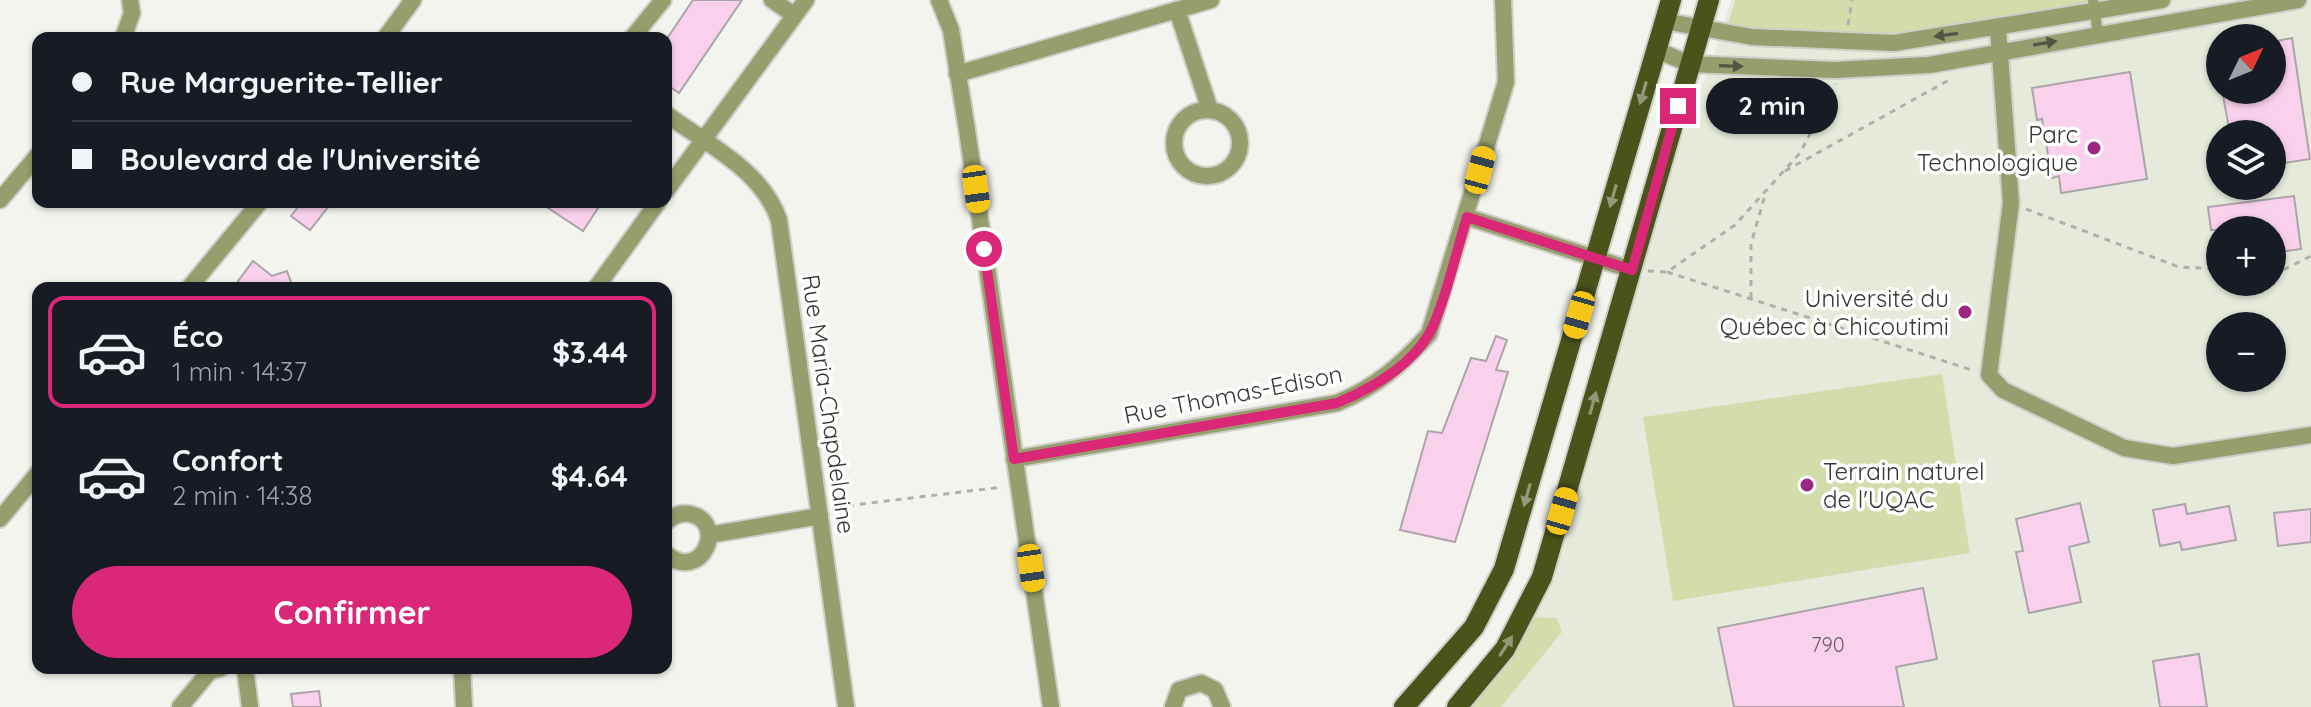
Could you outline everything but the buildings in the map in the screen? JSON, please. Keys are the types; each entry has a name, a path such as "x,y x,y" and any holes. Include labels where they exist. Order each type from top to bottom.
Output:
{"main road":[{"path":"1404,707 1474,627 1504,569 1671,0"},
{"path":"1457,707 1505,649 1542,577 1709,0"}],"street":[{"path":"125,32 132,13 130,0"},
{"path":"389,32 413,0"},
{"path":"637,32 663,0"},
{"path":"772,0 794,15"},
{"path":"672,183 806,0"},
{"path":"939,0 951,30 1051,707"},
{"path":"957,74 1211,0"},
{"name":"Rue Thomas-Edison","path":"1014,459 1337,403 1369,390 1404,362 1429,334 1506,82 1503,0"},
{"path":"1664,21 1752,37 1894,43 1998,28 2094,5 2162,0"},
{"path":"1656,50 1690,64 1844,70 1929,65 2298,0"},
{"path":"1177,10 1210,110 1230,120 1240,140 1239,151 1227,169 1206,176 1187,169 1175,151 1174,141 1182,122 1190,115 1210,110"},
{"path":"1998,28 2011,203 1989,375 2003,390 2124,448 2173,456 2311,435"},
{"name":"Rue Maria-Chapdelaine","path":"672,118 759,181 773,201 779,220 846,707"},
{"path":"0,200 32,162"},
{"path":"194,282 255,208"},
{"path":"600,282 654,208"},
{"path":"1467,217 1632,270"},
{"path":"0,519 32,480"},
{"path":"709,535 820,513"},
{"path":"672,518 677,514 694,516 701,520 709,535 706,550 694,560 679,562 672,558"},
{"path":"180,707 208,674"},
{"path":"246,674 250,707"},
{"path":"462,674 464,707"},
{"path":"1173,707 1179,690 1201,683 1215,690 1222,707"}],"lane":[{"path":"2094,5 2098,34"}],"path":[{"path":"1846,41 1852,0"},
{"path":"1667,272 1735,225 1783,173 1800,153 1844,70"},
{"path":"1783,173 1961,73"},
{"path":"1751,299 1751,244 1766,192"},
{"path":"2011,203 2179,267 2206,268"},
{"path":"2286,268 2311,256"},
{"path":"1632,270 1667,272 1989,375"},
{"path":"820,513 1019,485"}],"shaded area":[{"name":"Université du Québec à Chicoutimi","path":"1731,0 2311,0 2311,707 1501,707 1562,632 1524,617 1632,270 1720,39"}],"green space":[{"path":"1735,0 2170,0 1894,43 1726,32"},
{"name":"Terrain naturel de l'UQAC","path":"1942,374 1970,553 1673,601 1643,417"},
{"path":"1524,617 1557,618 1562,632 1501,707 1457,707"}],"place":[{"name":"Parc Technologique","path":"2094,148"},
{"name":"Université du Québec à Chicoutimi","path":"1965,312"},
{"name":"Terrain naturel de l'UQAC","path":"1807,485"}],"route":[{"path":"984,249 1014,459 1337,403 1369,390 1404,362 1429,334 1467,217 1632,270 1678,106"}]}
